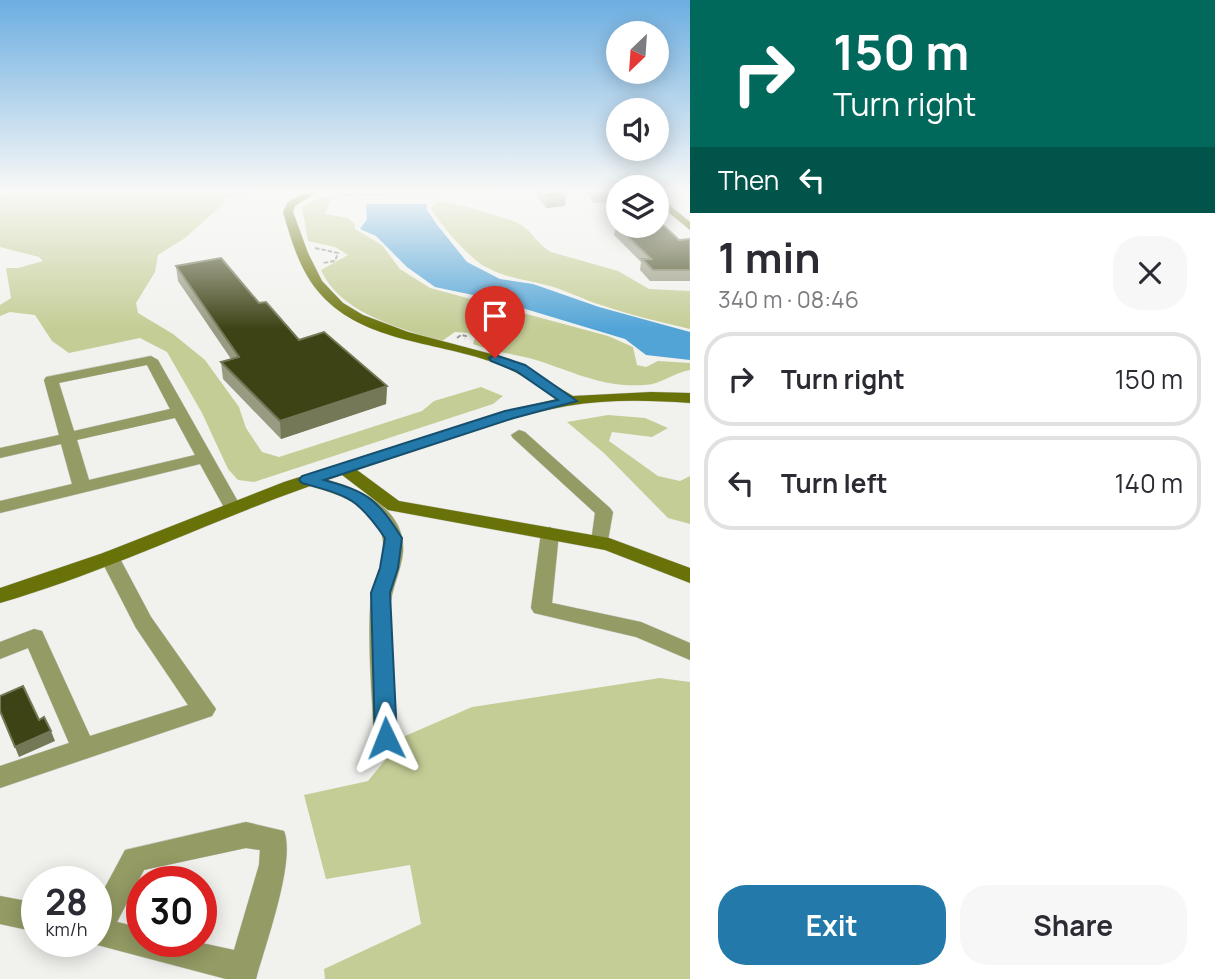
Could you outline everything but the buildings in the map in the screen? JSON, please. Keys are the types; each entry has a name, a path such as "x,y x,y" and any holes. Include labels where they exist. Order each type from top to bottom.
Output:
{"street":[{"path":"299,238 318,284 331,299 353,313 405,336 508,363 570,401"},
{"path":"82,487 51,380 151,360 232,507"},
{"path":"0,596 110,558 232,507 307,480 510,414 570,401 651,396 690,398"},
{"path":"0,453 178,412"},
{"path":"519,435 604,512 600,542"},
{"path":"0,507 203,458"},
{"path":"344,468 394,506 600,542 690,576"},
{"path":"307,480 353,492 372,507 393,538 389,568 381,593 386,738"},
{"path":"550,533 541,608 641,630 690,652"},
{"path":"0,776 204,709 143,622 110,558"},
{"path":"0,651 34,638 83,749"},
{"path":"112,903 135,859 246,835 274,840 273,865 242,973 112,936"},
{"path":"0,910 21,915"}],"path":[{"path":"309,247 331,250 339,255 331,262 316,264"}],"green space":[{"path":"0,238 185,238 158,255 155,272 136,303 138,313 173,334 205,360 239,407 246,428 262,452 279,457 422,411 434,401 481,387 503,396 493,404 254,482 238,480 228,469 202,413 167,352 140,338 69,353 52,341 35,315 10,312 0,316 0,305 11,298 6,268 18,268 43,261 39,257 0,247"},
{"path":"307,238 370,238 382,245 400,269 430,288 608,336 633,347 637,365 646,367 658,361 690,363 690,370 651,384 616,384 481,347 473,344 475,338 468,333 455,332 442,341 433,339 369,315 340,296 321,270 348,255 335,247 308,241"},
{"path":"453,238 535,238 551,252 618,271 649,289 690,291 690,329 623,312 557,288 508,276 492,270 471,256"},
{"path":"608,415 645,418 668,428 652,437 612,432 609,441 658,476 680,481 690,476 690,524 668,518 605,454 567,422"},
{"path":"660,678 690,682 690,979 325,979 324,969 421,924 410,865 326,879 304,795 368,781 405,736 472,707"}],"water":[{"path":"378,238 447,238 467,262 500,279 533,284 599,307 690,332 690,360 646,355 625,339 492,299 435,287 407,267"}],"route":[{"path":"386,738 380,612 381,593 393,551 393,538 372,507 353,492 307,480 510,414 570,401 520,368 495,358"}]}
